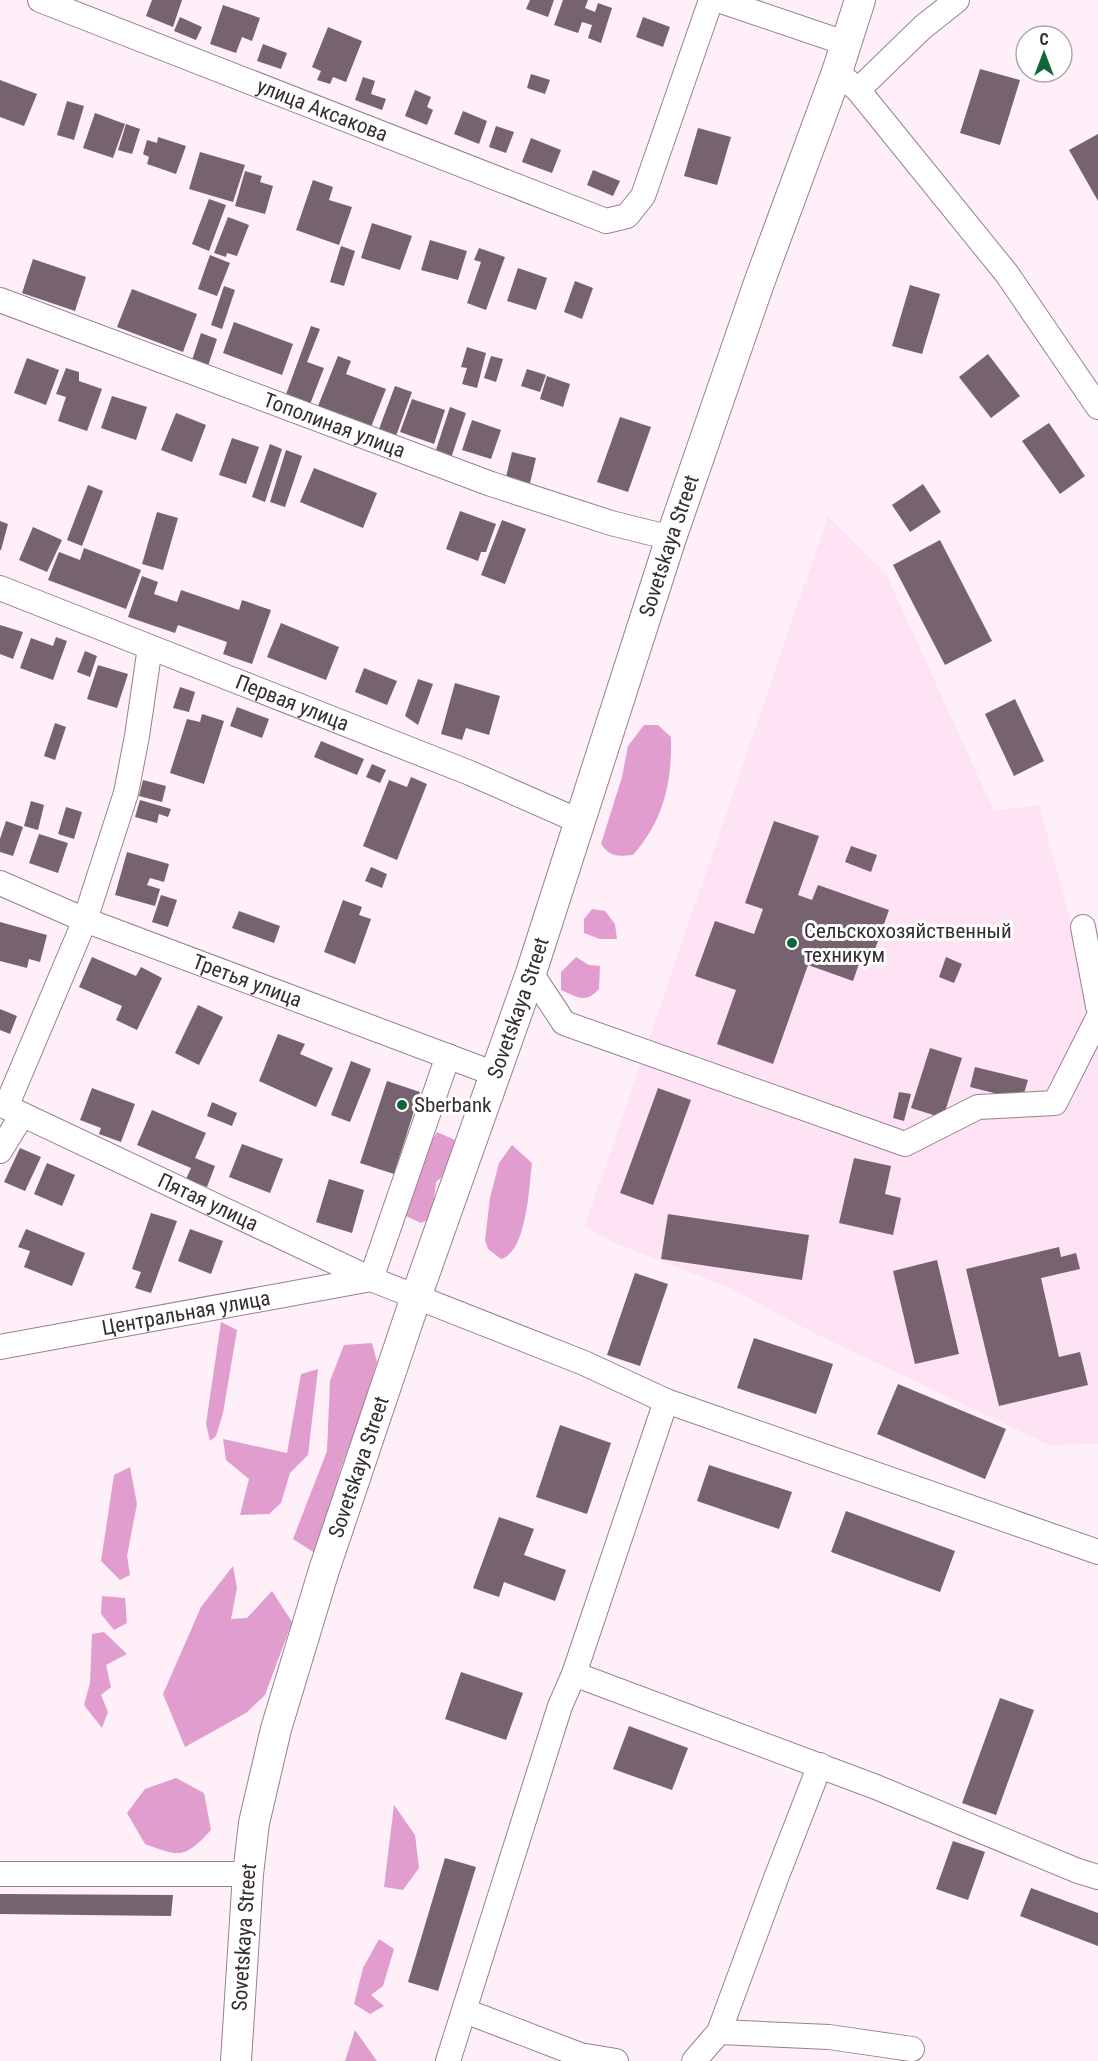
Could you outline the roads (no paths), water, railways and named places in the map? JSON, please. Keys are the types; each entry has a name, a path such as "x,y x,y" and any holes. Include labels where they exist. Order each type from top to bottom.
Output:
{"main road":[{"name":"Sovetskaya Street","path":"236,2061 248,1874 254,1823 280,1717 324,1570 416,1297 531,972 671,538 759,283 847,81 845,43 860,0"}],"street":[{"name":"улица Аксакова","path":"40,0 606,221 627,216 643,196 711,0"},
{"path":"718,0 845,43"},
{"path":"957,0 847,81 1007,274 1098,407"},
{"name":"Тополиная улица","path":"0,300 491,484 611,523 671,538"},
{"name":"Первая улица","path":"0,588 470,773 581,822"},
{"path":"0,1151 9,1108 85,920 126,793 150,647"},
{"name":"Третья улица","path":"0,884 85,920 495,1074"},
{"path":"1083,927 1098,1006"},
{"path":"531,972 564,1023 904,1144 978,1107 1055,1103 1098,1018"},
{"path":"370,1279 448,1056"},
{"name":"Пятая улица","path":"9,1108 370,1279 584,1363 666,1401 1098,1552"},
{"name":"Центральная улица","path":"0,1347 370,1279"},
{"path":"448,2061 560,1706 574,1674 666,1401"},
{"path":"574,1674 820,1766 1078,1871 1098,1876"},
{"path":"694,2061 719,2032 820,1766"},
{"path":"0,1874 248,1874"},
{"path":"465,2011 580,2055 616,2061"},
{"path":"719,2032 829,2037 912,2049"}],"place":[{"name":"Сельскохозяйственный техникум","path":"792,943"},
{"name":"Sberbank","path":"402,1105"}]}
